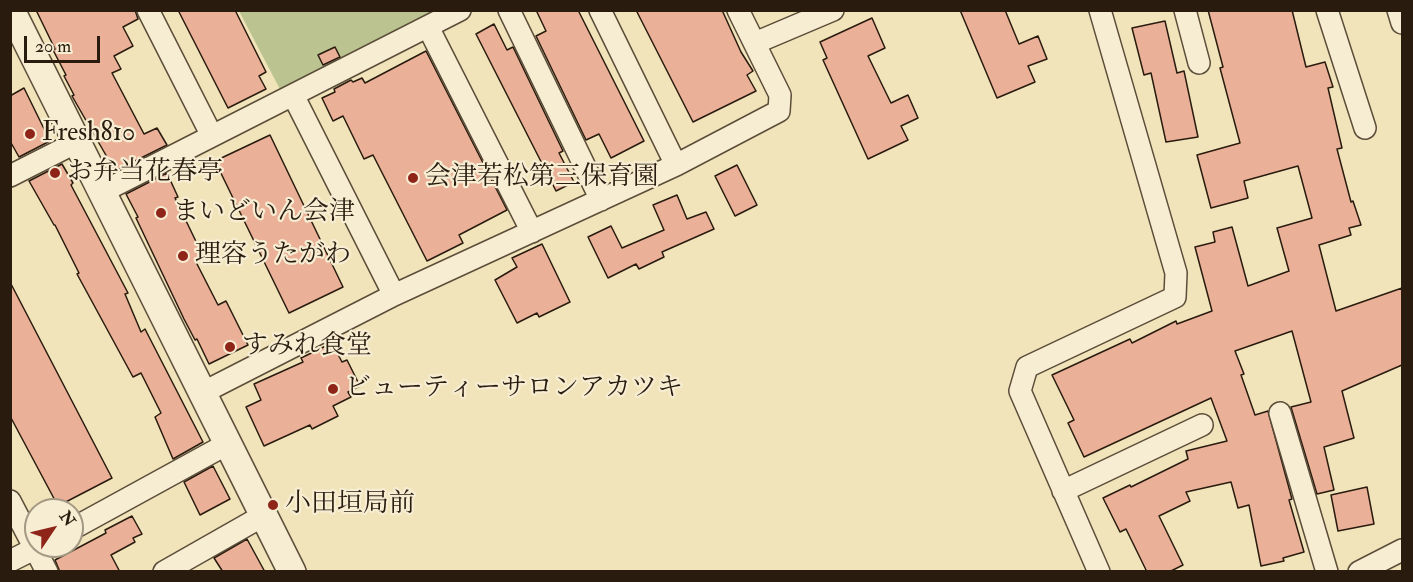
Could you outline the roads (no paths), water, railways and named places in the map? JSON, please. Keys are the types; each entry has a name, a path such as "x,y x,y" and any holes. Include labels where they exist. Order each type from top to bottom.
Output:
{"street":[{"path":"11,10 292,572"},
{"path":"148,10 212,136"},
{"path":"102,192 460,10"},
{"path":"509,10 601,200"},
{"path":"600,10 676,165"},
{"path":"204,392 394,295 676,165 779,111 780,95 738,10"},
{"path":"755,43 807,16 833,10"},
{"path":"1099,572 1020,391 1027,367 1175,297 1176,273 1100,10"},
{"path":"1185,10 1199,63"},
{"path":"1328,10 1365,128"},
{"path":"1398,10 1402,23"},
{"path":"428,27 532,232"},
{"path":"293,95 394,295"},
{"path":"10,176 77,142"},
{"path":"1280,412 1327,572"},
{"path":"1063,491 1202,425"},
{"path":"84,522 229,443"},
{"path":"10,501 24,524"},
{"path":"164,572 252,522 266,519"},
{"path":"1359,572 1402,550"},
{"path":"10,561 24,554"}],"place":[{"name":"Fresh810","path":"30,134"},
{"name":"お弁当花春亭","path":"55,173"},
{"name":"会津若松第三保育園","path":"413,178"},
{"name":"まいどいん会津","path":"161,213"},
{"name":"理容うたがわ","path":"183,256"},
{"name":"すみれ食堂","path":"230,347"},
{"name":"ビューティーサロンアカツキ","path":"333,389"},
{"name":"小田垣局前","path":"273,505"}]}
